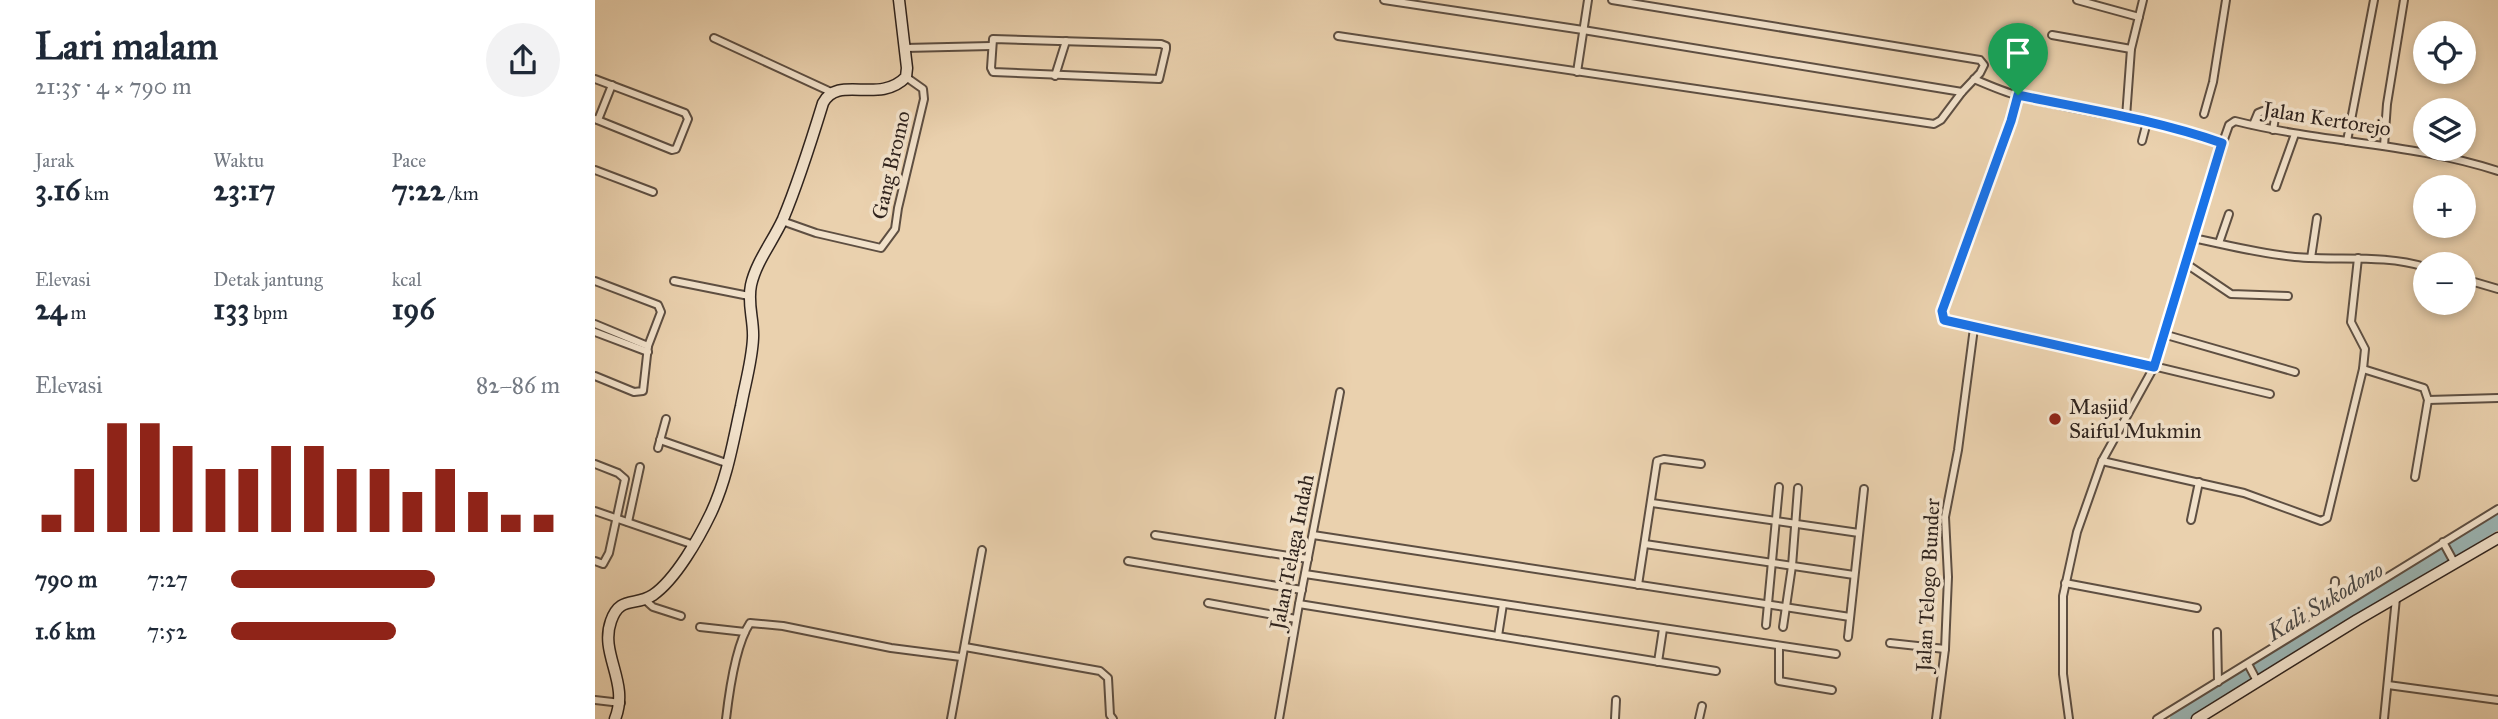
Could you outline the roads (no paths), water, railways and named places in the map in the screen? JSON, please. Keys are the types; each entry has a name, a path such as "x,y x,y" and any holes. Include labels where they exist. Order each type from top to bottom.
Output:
{"street":[{"path":"714,38 831,92 886,90 906,77 908,68 899,0"},
{"path":"1384,0 1962,92"},
{"path":"1577,72 1588,0"},
{"path":"1338,36 1934,124 1941,120 1984,65 1980,60 1612,0"},
{"path":"2077,0 2139,17"},
{"path":"2126,117 2131,49 2143,0"},
{"path":"2204,114 2213,82 2226,0"},
{"path":"2347,141 2374,0"},
{"path":"2383,146 2404,0"},
{"path":"2052,35 2131,49"},
{"path":"993,39 1066,41 1164,44 1166,49 1161,76 1157,80 1055,76 993,72 991,68 993,39"},
{"path":"1055,76 1066,41"},
{"path":"905,48 991,46"},
{"name":"Gang Bromo","path":"782,221 816,233 881,248 896,227 898,208 924,99 923,89 906,77"},
{"path":"595,79 611,85 685,113 688,119 676,149 672,150 596,119 611,85"},
{"path":"1973,79 2018,95 2126,117 2222,143 2154,367 2102,461 2077,532 2063,596 2063,674 2069,719"},
{"path":"615,719 621,703 609,646 609,626 615,611 622,604 654,595 672,576 694,545 720,492 729,464 753,338 748,296 752,281 782,221 823,103 831,92"},
{"path":"2018,95 1942,311 1944,320 2270,394"},
{"path":"2253,125 2258,113 2263,111 2275,118 2273,130"},
{"name":"Jalan Kertorejo","path":"2222,143 2235,121 2295,134 2383,146 2498,171"},
{"path":"2142,141 2147,122"},
{"path":"2276,187 2295,134"},
{"path":"595,170 653,192"},
{"path":"2219,243 2229,215"},
{"path":"2311,258 2317,218"},
{"path":"2193,237 2294,257 2358,258 2413,263"},
{"path":"2102,461 2245,493 2321,521 2327,518 2363,369 2365,349 2351,322 2358,258"},
{"path":"2185,263 2231,295 2288,296"},
{"path":"595,281 660,308 661,316 648,349 645,386 641,393 595,376"},
{"path":"674,281 748,296"},
{"path":"2476,283 2498,289"},
{"path":"595,324 648,349"},
{"name":"Jalan Telogo Bunder","path":"1936,719 1945,649 1948,577 1945,517 1958,450 1974,327"},
{"path":"595,332 648,349"},
{"path":"2163,334 2295,372"},
{"path":"2363,369 2424,388 2428,400 2415,477"},
{"name":"Jalan Telaga Indah","path":"1279,719 1293,618 1302,590 1340,392"},
{"path":"2428,400 2498,398"},
{"path":"658,449 666,419"},
{"path":"660,440 729,464"},
{"path":"1638,584 1658,459 1701,464"},
{"path":"595,464 618,473 625,479 605,563 595,561"},
{"path":"628,522 640,467"},
{"path":"2191,520 2199,482"},
{"path":"1766,625 1779,487"},
{"path":"1783,627 1798,488"},
{"path":"1848,637 1864,489"},
{"path":"1652,503 1859,533"},
{"path":"2197,719 2327,612 2444,544 2498,509"},
{"path":"595,511 694,545"},
{"path":"1155,535 1308,559"},
{"path":"1313,535 1850,617"},
{"path":"2157,719 2218,682 2252,672 2357,620 2498,538"},
{"path":"1645,544 1854,575"},
{"path":"2444,544 2455,564"},
{"path":"951,719 982,550"},
{"path":"1128,561 1302,590"},
{"path":"1305,574 1836,654"},
{"path":"2327,612 2326,606 2333,598 2335,581"},
{"path":"2065,583 2197,608"},
{"path":"2384,719 2396,598"},
{"path":"644,599 653,607 681,616"},
{"path":"1208,603 1293,618"},
{"path":"1299,604 1716,671"},
{"path":"1498,636 1503,604"},
{"path":"726,719 729,695 745,632 750,623 891,648 961,656"},
{"path":"700,627 745,632"},
{"path":"1658,662 1663,629"},
{"path":"2217,632 2218,682"},
{"path":"1890,643 1945,649"},
{"path":"965,647 1100,671 1108,678 1110,715 1113,719"},
{"path":"1779,647 1778,678 1781,682 1832,690"},
{"path":"2388,685 2498,700"},
{"path":"1615,719 1616,700"},
{"path":"595,701 621,703"},
{"path":"1699,719 1702,706"}],"waterway":[{"name":"Kali Sukodono","path":"2177,719 2498,522"}],"place":[{"name":"Masjid Saiful Mukmin","path":"2055,419"}]}
